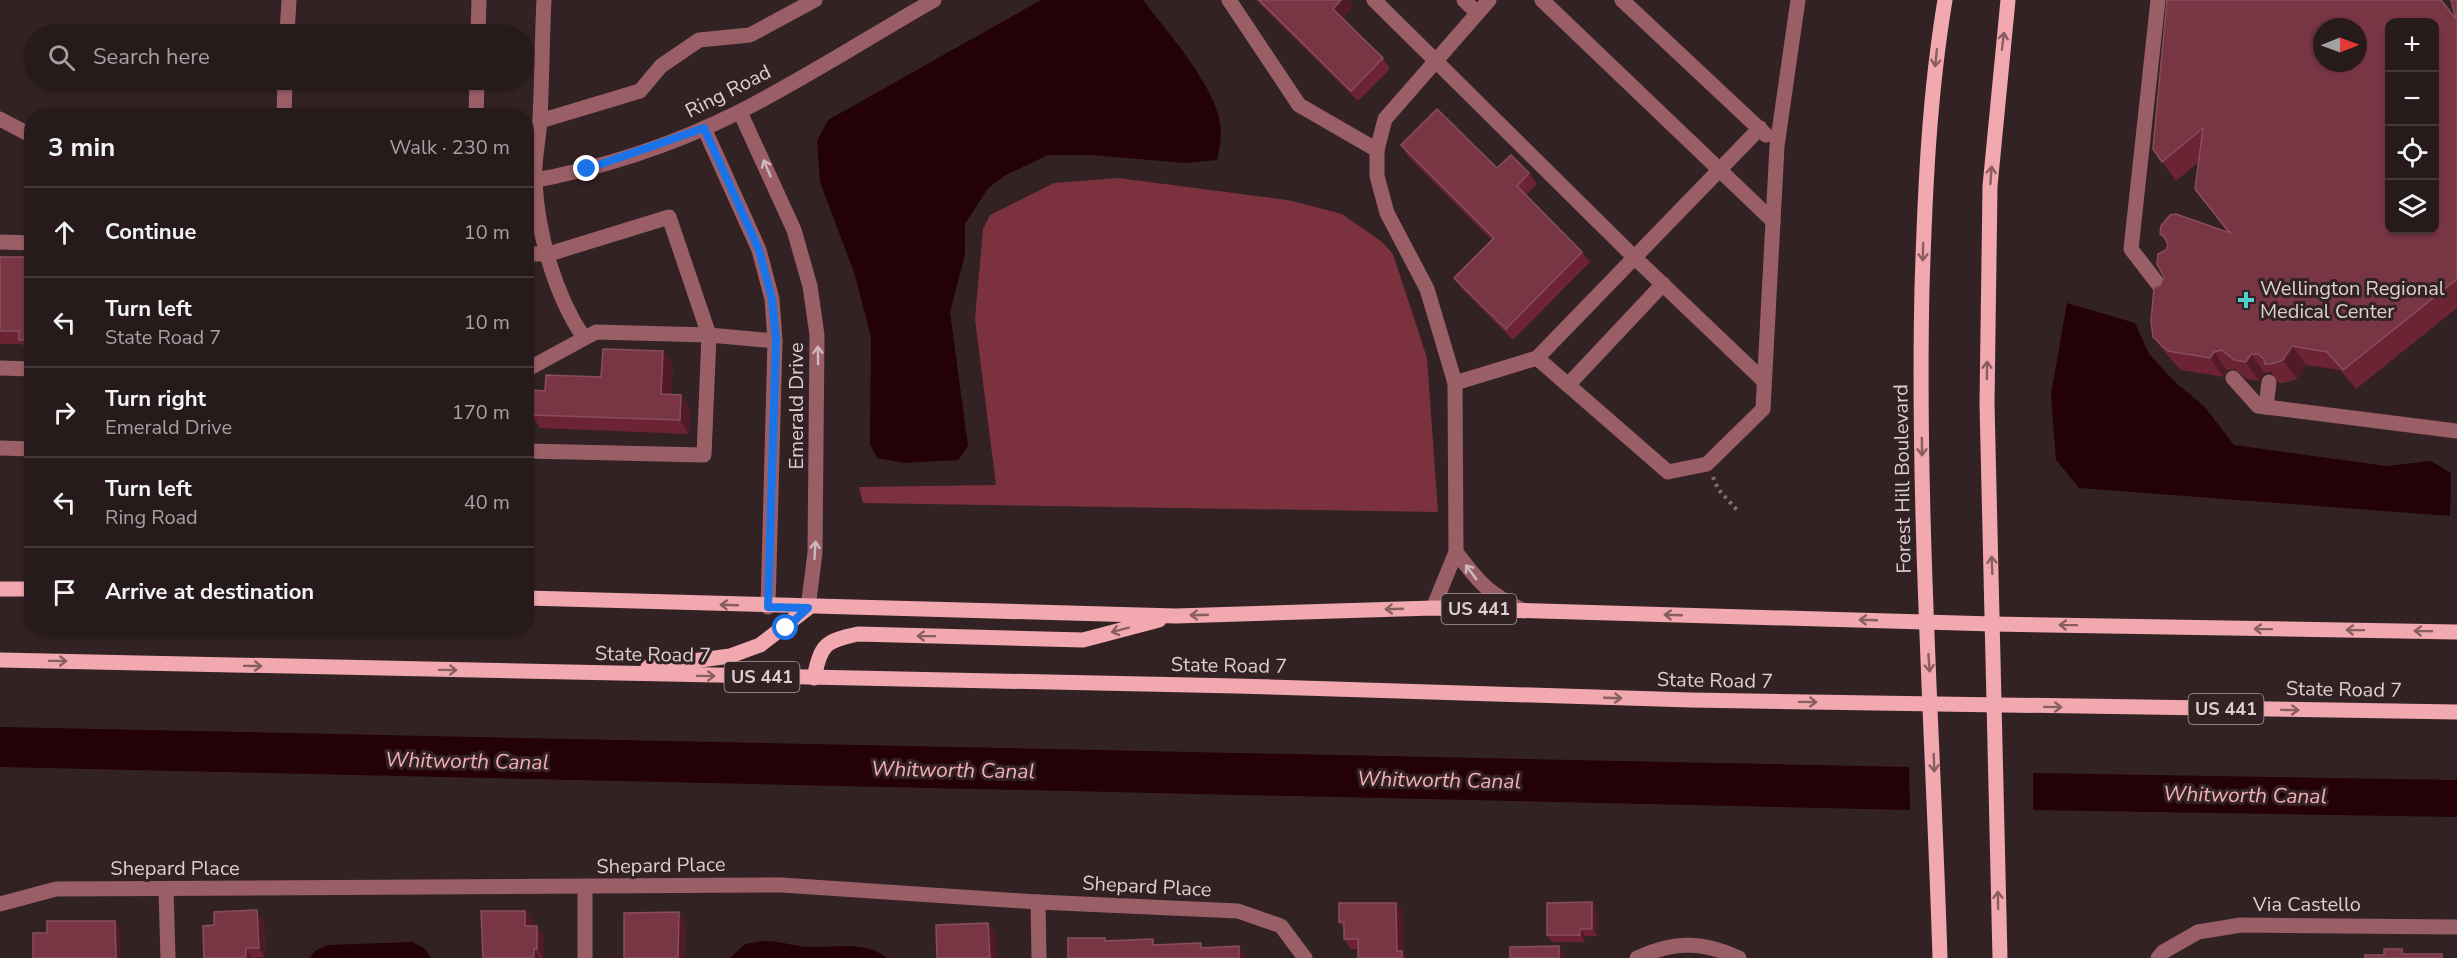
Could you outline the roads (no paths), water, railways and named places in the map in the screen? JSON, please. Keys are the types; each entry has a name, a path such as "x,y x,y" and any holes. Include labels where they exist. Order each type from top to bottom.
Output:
{"main road":[{"name":"Forest Hill Boulevard","path":"1941,958 1932,705 1926,622 1920,383 1925,165 1936,53 1945,0"},
{"path":"2000,958 1994,624 1987,403 1990,186 2008,0"},
{"path":"0,589 24,589"},
{"name":"US 441","path":"534,598 768,607 1176,616 1433,608 1994,624 2457,632"},
{"path":"604,674 730,656 760,645 808,608"},
{"path":"814,678 819,653 834,639 858,634 1083,640 1176,616"},
{"name":"State Road 7","path":"0,660 1932,705 2457,712"}],"street":[{"path":"288,24 289,0"},
{"path":"478,24 479,0"},
{"path":"534,158 540,121 543,0"},
{"path":"540,121 640,91 661,66 699,40 750,35 815,0"},
{"name":"Ring Road","path":"534,181 587,169 704,128 740,112 934,0"},
{"path":"1228,0 1299,105 1377,150"},
{"path":"1374,0 1634,257 1764,381"},
{"path":"1464,0 1477,13"},
{"path":"1433,608 1456,552 1455,383 1427,290 1387,213 1377,176 1377,150 1385,119 1435,59 1489,0"},
{"path":"1542,0 1718,171 1773,221"},
{"path":"1622,0 1777,146"},
{"path":"1537,358 1668,472 1707,464 1763,409 1777,146 1798,0"},
{"path":"2158,0 2131,249 2168,297"},
{"path":"284,108 285,90"},
{"path":"476,108 477,90"},
{"name":"Emerald Drive","path":"740,112 794,230 810,286 817,335 815,553 808,608"},
{"path":"0,119 24,132"},
{"name":"Emerald Drive","path":"704,128 759,250 772,299 776,340 768,607"},
{"path":"1455,383 1537,358 1760,128"},
{"path":"534,198 560,290 573,322 584,338"},
{"path":"534,255 549,254 669,217 709,335 704,455 534,451"},
{"path":"0,242 24,243"},
{"path":"2139,259 2161,262"},
{"path":"1568,385 1663,285"},
{"path":"534,366 596,332 709,335 776,340"},
{"path":"0,368 24,369"},
{"path":"2233,378 2258,406 2457,431"},
{"path":"2266,406 2269,382"},
{"path":"0,448 24,448"},
{"path":"1456,552 1481,585 1495,596 1524,611"},
{"name":"Shepard Place","path":"0,904 56,889 782,885 1038,902 1238,911 1281,926 1305,958"},
{"path":"585,887 585,958"},
{"path":"166,890 168,958"},
{"path":"1038,902 1039,958"},
{"name":"Via Castello","path":"2160,955 2198,932 2241,925 2457,927"},
{"path":"1637,958 1654,950 1682,944 1716,947 1739,958"}],"water":[{"path":"1041,0 1143,0 1191,63 1212,99 1219,116 1221,132 1217,160 1185,163 1092,155 1048,155 1006,175 988,188 965,224 965,254 950,312 968,446 958,460 904,463 877,458 870,444 871,337 854,272 820,182 817,141 828,120"},
{"path":"2067,303 2135,323 2149,354 2175,382 2204,406 2234,445 2386,466 2431,461 2451,473 2450,516 2079,488 2056,460 2051,394"},
{"name":"Whitworth Canal","path":"0,727 1909,767 1910,810 0,767"},
{"name":"Whitworth Canal","path":"2033,773 2457,780 2457,817 2033,810"},
{"path":"762,941 810,947 856,946 877,952 886,958 730,958 745,944"},
{"path":"412,942 424,948 431,958 310,958 315,951 328,945"}],"place":[{"name":"Wellington Regional Medical Center","path":"2246,300"}]}
